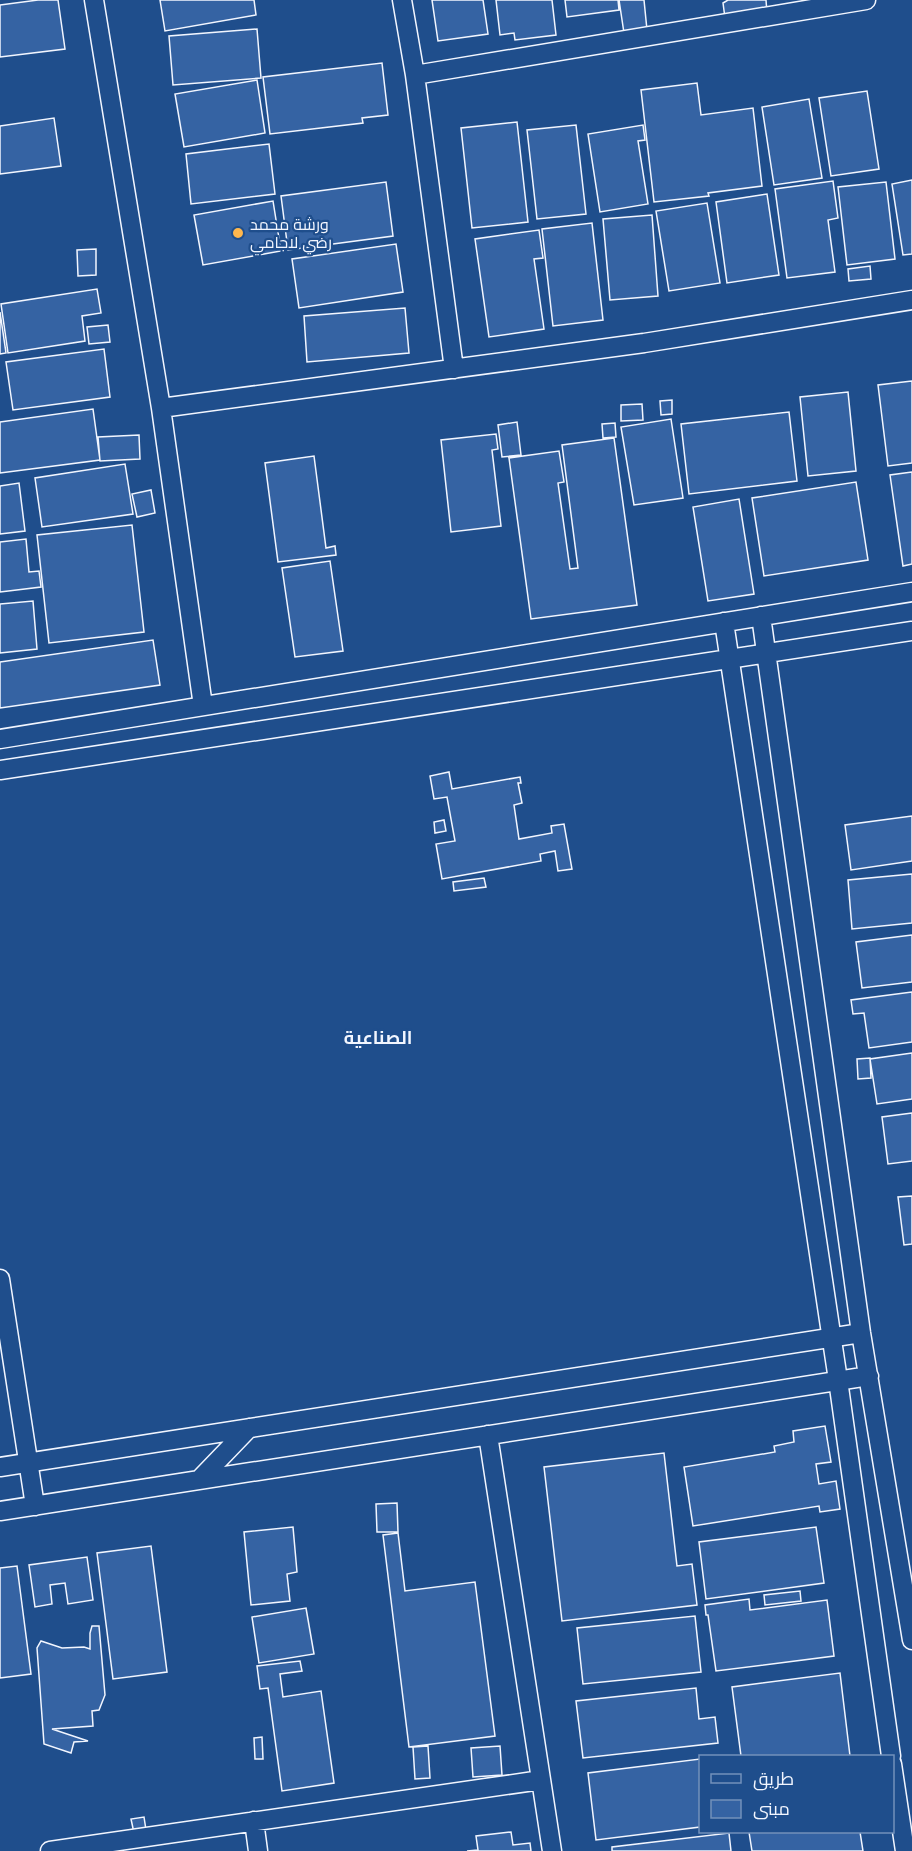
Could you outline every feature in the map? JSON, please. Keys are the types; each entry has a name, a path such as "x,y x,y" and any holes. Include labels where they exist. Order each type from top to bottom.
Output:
{"street":[{"path":"94,0 160,408 203,706"},
{"path":"402,0 415,75 454,369"},
{"path":"415,75 866,0"},
{"path":"160,408 644,343 912,300"},
{"path":"0,739 912,592"},
{"path":"761,616 861,1333 912,1640"},
{"path":"724,622 838,1380 891,1755"},
{"path":"0,770 912,631"},
{"path":"0,1279 35,1506"},
{"path":"0,1467 861,1333"},
{"path":"0,1511 869,1376"},
{"path":"199,1480 249,1428"},
{"path":"488,1435 552,1851"},
{"path":"894,1777 905,1851"},
{"path":"50,1851 541,1780"},
{"path":"254,1821 258,1851"}],"building":[{"path":"58,0 65,49 0,57 0,5"},
{"path":"160,0 254,0 256,15 165,31"},
{"path":"432,0 483,0 488,34 438,41"},
{"path":"496,0 552,0 556,35 515,40 514,33 500,35"},
{"path":"565,0 618,0 619,10 567,17"},
{"path":"619,0 644,0 647,30 624,33"},
{"path":"728,0 766,0 767,13 725,18 723,3"},
{"path":"257,29 261,78 173,85 169,36"},
{"path":"382,63 388,115 362,118 363,123 270,134 263,77"},
{"path":"257,80 265,133 184,147 175,94"},
{"path":"697,83 701,115 753,108 762,186 708,193 709,196 654,202 641,90"},
{"path":"867,91 879,169 831,176 819,98"},
{"path":"809,99 822,178 774,185 762,107"},
{"path":"54,118 61,166 0,174 0,126"},
{"path":"517,122 528,222 472,228 461,128"},
{"path":"576,125 586,214 537,219 527,130"},
{"path":"643,125 645,140 638,141 648,204 600,212 588,134"},
{"path":"269,144 275,194 191,204 186,154"},
{"path":"912,180 912,254 903,255 892,184"},
{"path":"833,181 838,218 828,220 835,272 787,278 775,189"},
{"path":"386,182 393,236 288,250 281,196"},
{"path":"886,182 895,259 847,265 838,187"},
{"path":"767,194 779,275 727,283 716,202"},
{"name":"ورشة محمد رضي لاجامي","path":"273,201 281,251 203,265 194,215"},
{"path":"707,203 720,283 669,291 656,211"},
{"path":"652,215 658,296 610,300 603,219"},
{"path":"592,223 603,320 553,326 542,229"},
{"path":"539,230 543,258 534,259 544,329 489,337 475,239"},
{"path":"396,244 403,292 299,308 292,259"},
{"path":"96,249 96,275 78,276 77,250"},
{"path":"870,266 871,279 849,281 848,269"},
{"path":"97,289 101,313 82,316 85,341 8,353 1,304"},
{"path":"405,308 409,353 307,362 304,316"},
{"path":"0,312 6,353 0,354"},
{"path":"108,325 110,342 89,344 87,327"},
{"path":"104,349 110,397 13,410 6,362"},
{"path":"912,381 912,463 888,466 878,385"},
{"path":"848,392 856,471 808,476 800,397"},
{"path":"672,400 672,414 661,415 660,401"},
{"path":"642,404 643,420 621,421 621,405"},
{"path":"93,409 100,460 0,473 0,422"},
{"path":"789,412 797,481 689,494 681,424"},
{"path":"671,419 683,498 634,505 621,427"},
{"path":"517,422 521,455 502,457 498,425"},
{"path":"615,423 616,437 603,438 602,424"},
{"path":"496,434 498,449 492,450 501,526 451,532 441,440"},
{"path":"139,435 140,459 100,461 98,437"},
{"path":"614,438 637,605 531,619 509,458 559,451 564,482 558,483 570,569 578,568 562,445"},
{"path":"314,456 326,548 335,546 336,555 278,562 265,463"},
{"path":"125,464 133,514 42,527 35,478"},
{"path":"912,472 912,564 903,566 890,475"},
{"path":"856,482 868,560 764,576 752,498"},
{"path":"19,483 25,531 0,534 0,486"},
{"path":"151,490 155,513 137,517 132,494"},
{"path":"739,499 754,594 708,601 693,507"},
{"path":"132,525 144,632 49,643 37,535"},
{"path":"26,539 29,572 39,571 41,587 0,592 0,542"},
{"path":"330,561 343,651 295,657 282,568"},
{"path":"33,601 37,649 0,653 0,604"},
{"path":"153,640 160,685 0,708 0,662"},
{"path":"449,772 452,789 520,777 521,783 518,783 522,803 514,805 519,839 552,833 551,826 564,824 572,869 558,871 555,851 540,854 541,861 442,879 436,844 455,841 447,797 434,799 430,776"},
{"path":"912,816 912,861 851,870 845,825"},
{"path":"444,820 446,831 435,833 434,822"},
{"path":"912,874 912,923 852,929 848,880"},
{"path":"484,878 486,887 454,891 453,882"},
{"path":"912,935 912,982 862,988 856,942"},
{"path":"912,992 912,1042 869,1048 864,1013 853,1014 851,1000"},
{"path":"912,1053 912,1099 877,1104 870,1059"},
{"path":"870,1058 871,1078 858,1079 857,1059"},
{"path":"912,1113 912,1161 888,1164 882,1117"},
{"path":"912,1196 912,1244 904,1245 898,1197"},
{"path":"825,1426 831,1462 816,1464 819,1484 836,1481 840,1509 820,1512 819,1506 693,1526 684,1467 775,1452 774,1446 794,1442 793,1431"},
{"path":"664,1453 677,1566 692,1564 697,1605 562,1621 544,1467"},
{"path":"397,1503 398,1532 377,1532 376,1504"},
{"path":"293,1527 297,1572 287,1574 290,1601 251,1605 244,1532"},
{"path":"816,1527 824,1583 706,1599 699,1542"},
{"path":"398,1533 405,1591 475,1582 495,1736 409,1747 383,1535"},
{"path":"151,1546 167,1672 113,1679 97,1553"},
{"path":"87,1557 93,1600 68,1604 65,1583 50,1585 52,1604 35,1607 29,1565"},
{"path":"17,1566 31,1674 0,1678 0,1568"},
{"path":"800,1591 801,1601 765,1605 764,1595"},
{"path":"749,1599 750,1610 827,1600 834,1656 716,1671 705,1605"},
{"path":"306,1608 314,1654 259,1663 252,1617"},
{"path":"695,1616 701,1672 583,1684 577,1628"},
{"path":"92,1626 99,1626 105,1695 99,1710 92,1711 93,1726 52,1729 88,1741 74,1742 71,1753 44,1744 37,1648 41,1641 62,1648 90,1649"},
{"path":"300,1661 302,1671 280,1674 283,1697 321,1691 334,1783 282,1791 268,1688 260,1689 257,1666"},
{"path":"840,1673 850,1755 741,1755 732,1687"},
{"path":"696,1688 699,1719 715,1717 718,1743 583,1758 576,1701"},
{"path":"262,1737 263,1759 255,1759 254,1738"},
{"path":"428,1746 430,1778 415,1779 413,1747"},
{"path":"500,1746 502,1775 473,1777 471,1748"},
{"path":"699,1759 699,1827 596,1840 588,1773"},
{"path":"144,1817 146,1830 134,1833 131,1819"},
{"path":"511,1832 513,1845 530,1843 531,1851 467,1851 478,1850 476,1836"},
{"path":"729,1833 731,1851 612,1851 612,1847"},
{"path":"749,1833 860,1833 863,1851 752,1851"}],"place":[{"name":"ورشة محمد رضي لاجامي","path":"238,233"}],"district":[{"name":"الصناعية","path":"378,1038"}]}
